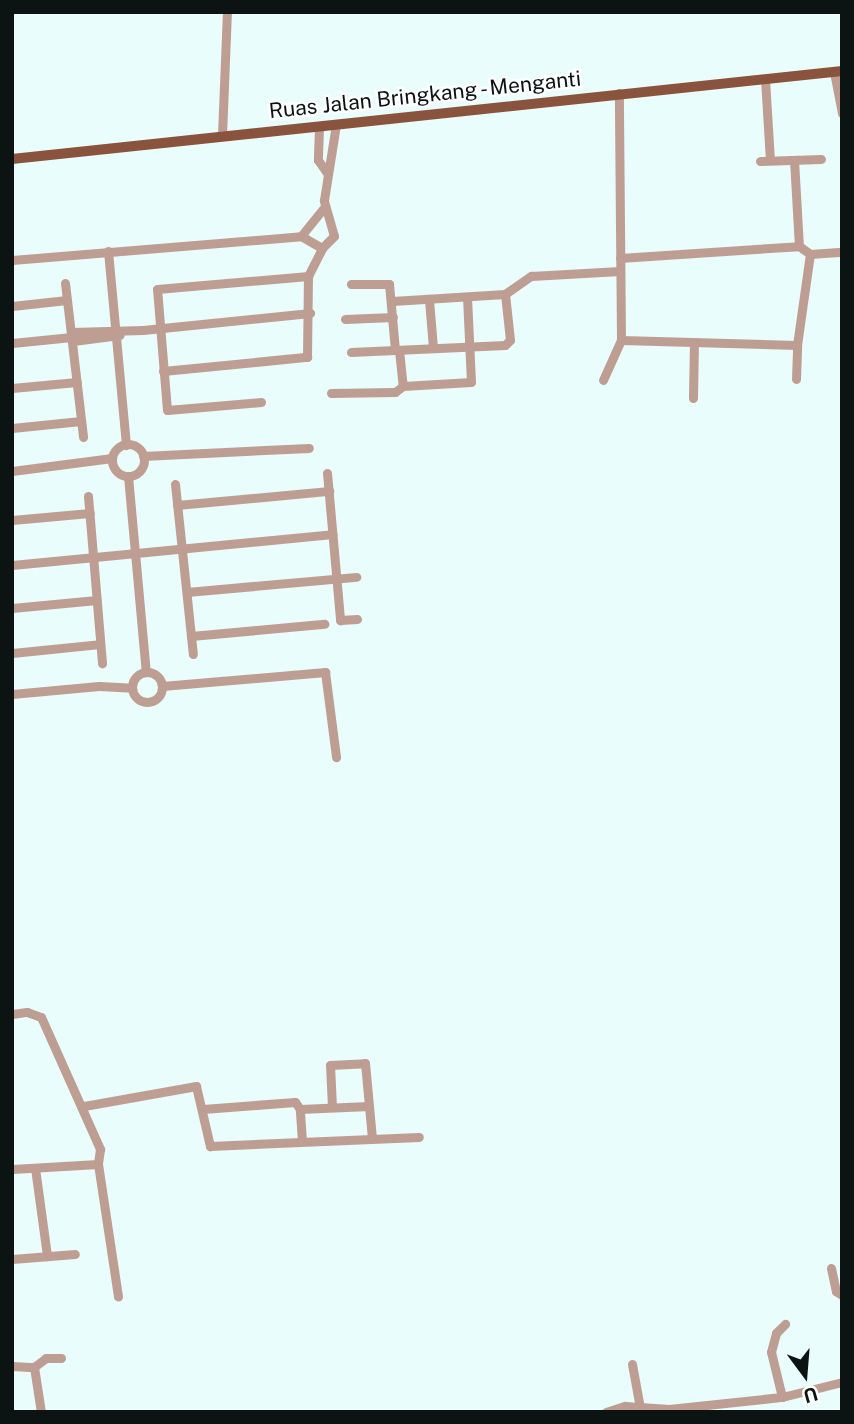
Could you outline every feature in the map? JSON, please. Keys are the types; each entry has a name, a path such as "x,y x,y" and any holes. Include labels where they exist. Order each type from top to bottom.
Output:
{"main road":[{"name":"Ruas Jalan Bringkang - Menganti","path":"12,159 838,72"}],"street":[{"path":"222,135 227,12"},
{"path":"838,72 842,113"},
{"path":"765,79 765,160 821,159"},
{"path":"603,380 621,340 619,93"},
{"path":"163,371 307,357 310,313 308,276 321,248 334,236 324,208 327,173 334,159 337,124"},
{"path":"319,127 318,160 327,173"},
{"path":"794,160 799,246"},
{"path":"301,236 324,208"},
{"path":"12,260 301,236 321,248"},
{"path":"620,258 799,246 810,254 842,252"},
{"path":"108,251 126,445"},
{"path":"796,379 797,345 810,254"},
{"path":"392,301 505,294 531,275 620,271"},
{"path":"261,402 167,411 157,289 308,276"},
{"path":"351,284 387,282 392,301 402,386"},
{"path":"65,283 83,436"},
{"path":"351,352 508,343 505,294"},
{"path":"331,393 395,392 402,386 471,382 467,297"},
{"path":"12,306 67,300"},
{"path":"429,300 433,348"},
{"path":"12,343 310,313"},
{"path":"345,319 393,317"},
{"path":"621,340 797,345"},
{"path":"693,398 694,343"},
{"path":"12,388 77,382"},
{"path":"12,428 80,421"},
{"path":"112,458 116,471 128,476 139,472 143,456 137,447 126,445"},
{"path":"12,471 112,458 126,445"},
{"path":"143,456 309,448"},
{"path":"327,473 340,620 357,619"},
{"path":"128,476 146,671"},
{"path":"175,484 193,654"},
{"path":"177,505 329,491"},
{"path":"88,496 102,663"},
{"path":"12,520 90,513"},
{"path":"12,565 136,550 333,534"},
{"path":"187,592 356,577"},
{"path":"12,608 97,600"},
{"path":"191,636 324,624"},
{"path":"12,653 100,644"},
{"path":"132,688 138,674 146,671 154,673 162,686"},
{"path":"162,686 325,672 336,757"},
{"path":"12,694 99,686 132,688"},
{"path":"132,688 141,701 148,702 156,699 162,686"},
{"path":"12,1014 41,1017 100,1149 98,1164 118,1296"},
{"path":"332,1107 330,1065 356,1061 366,1065 372,1139"},
{"path":"83,1106 196,1086 210,1146 419,1137"},
{"path":"203,1109 295,1102 300,1109 302,1141"},
{"path":"300,1109 369,1106"},
{"path":"12,1169 98,1164"},
{"path":"35,1168 47,1256"},
{"path":"12,1259 75,1254"},
{"path":"831,1268 836,1291 842,1295"},
{"path":"782,1398 771,1352 785,1324"},
{"path":"12,1366 34,1367 46,1358 61,1358"},
{"path":"632,1363 640,1408"},
{"path":"34,1367 41,1412"},
{"path":"606,1412 640,1408 687,1409 782,1398 842,1382"}]}
